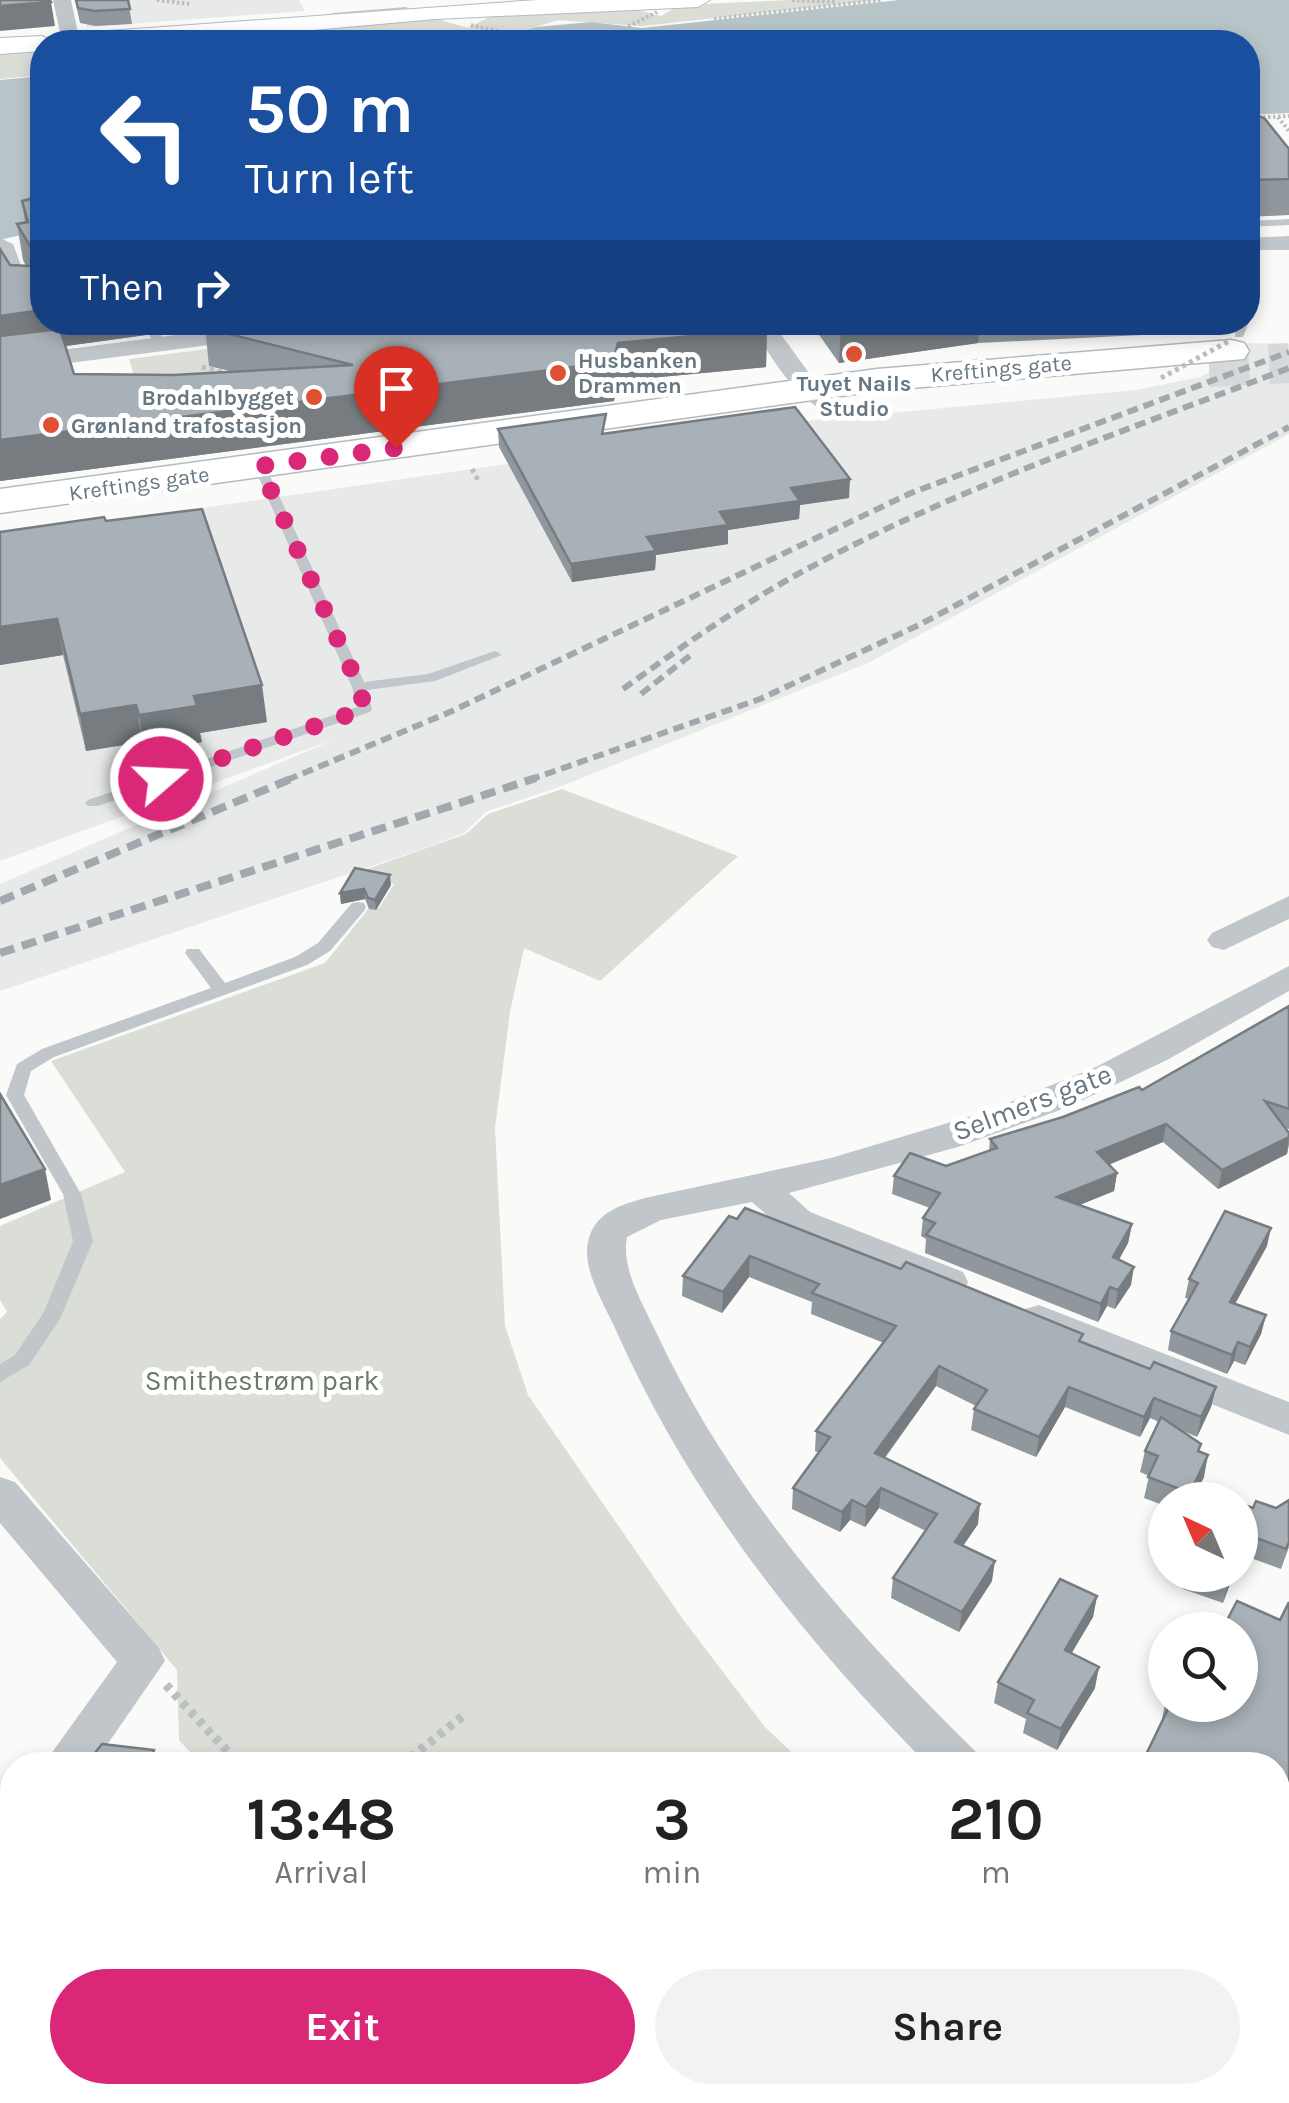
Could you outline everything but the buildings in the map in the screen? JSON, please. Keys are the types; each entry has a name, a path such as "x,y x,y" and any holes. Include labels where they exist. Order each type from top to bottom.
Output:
{"main road":[{"name":"Kreftings gate","path":"0,524 265,476 824,394 1231,343"},
{"name":"Kreftings gate","path":"0,501 265,476"}],"street":[{"path":"62,0 67,30"},
{"path":"241,30 409,14 698,0"},
{"path":"0,46 30,45"},
{"path":"8,242 15,281 28,295"},
{"path":"1260,244 1289,243"},
{"path":"0,366 149,335"},
{"path":"772,335 824,394"},
{"path":"794,335 824,394"},
{"path":"1224,940 1289,906"},
{"name":"Selmers gate","path":"946,1752 855,1659 756,1538 672,1407 614,1282 607,1247 611,1232 623,1221 658,1207 760,1188 911,1148 1045,1101 1108,1075 1289,977"},
{"path":"760,1188 797,1221 974,1292"},
{"path":"1011,1308 1289,1420"},
{"path":"0,1494 144,1661 76,1752"}],"lane":[{"path":"1260,223 1289,222"},
{"path":"93,803 365,709 359,687 265,476"},
{"path":"359,687 430,678 495,655"},
{"path":"0,1374 22,1360 53,1314 83,1240 72,1194 14,1096 23,1068 48,1053 301,961 324,946 358,907"},
{"path":"193,953 222,990"}],"path":[{"path":"157,0 204,3"},
{"path":"792,0 853,4"},
{"path":"792,0 802,10"},
{"path":"621,30 656,12"},
{"path":"471,25 492,30"},
{"path":"1278,116 1289,131"},
{"path":"1260,117 1289,116"},
{"path":"155,335 180,382 202,367 240,376"},
{"path":"1161,378 1231,343"},
{"path":"472,469 479,482"},
{"path":"144,1661 228,1752"},
{"path":"417,1752 463,1716"}],"shaded area":[{"path":"77,0 299,0 305,11 87,27"},
{"path":"899,0 1289,0 1289,113 1260,114 1260,30 526,30 591,22 642,28"},
{"path":"30,77 30,233 0,240 0,80"},
{"path":"1248,343 1289,344 1289,434 868,663 562,786 486,812 464,833 428,847 0,991 0,884 335,739 0,861 0,537 806,421 1136,390 1200,377 1224,365"}],"green space":[{"path":"881,0 642,26 558,20 525,30 286,30 430,17 468,28 497,13 626,7 661,16 680,5"},
{"path":"30,50 30,76 0,79 0,51"},
{"path":"239,345 209,366 267,386 144,410 129,359"},
{"name":"Smithestrøm park","path":"562,789 738,856 600,981 524,948 510,1012 495,1128 505,1326 528,1395 682,1618 765,1727 791,1752 190,1752 179,1740 177,1670 0,1458 0,1319 7,1312 0,1300 0,1226 125,1172 51,1061 325,963 369,908 379,908 394,884 356,873 466,834 488,814"}],"tunnel":[{"path":"1209,367 1289,363"}],"railway":[{"path":"287,780 450,712 911,493 1289,352"},
{"path":"623,689 755,599 899,523 1027,468 1289,368"},
{"path":"529,780 760,699 919,625 1289,427"},
{"path":"641,694 692,654"},
{"path":"0,901 293,778"},
{"path":"0,953 536,778"}],"place":[{"name":"Tuyet Nails Studio","path":"854,354"},
{"name":"Husbanken Drammen","path":"558,373"},
{"name":"Brodahlbygget","path":"314,397"},
{"name":"Grønland trafostasjon","path":"51,425"}],"route":[{"path":"161,779 365,709 359,687 260,466 396,448"}]}
